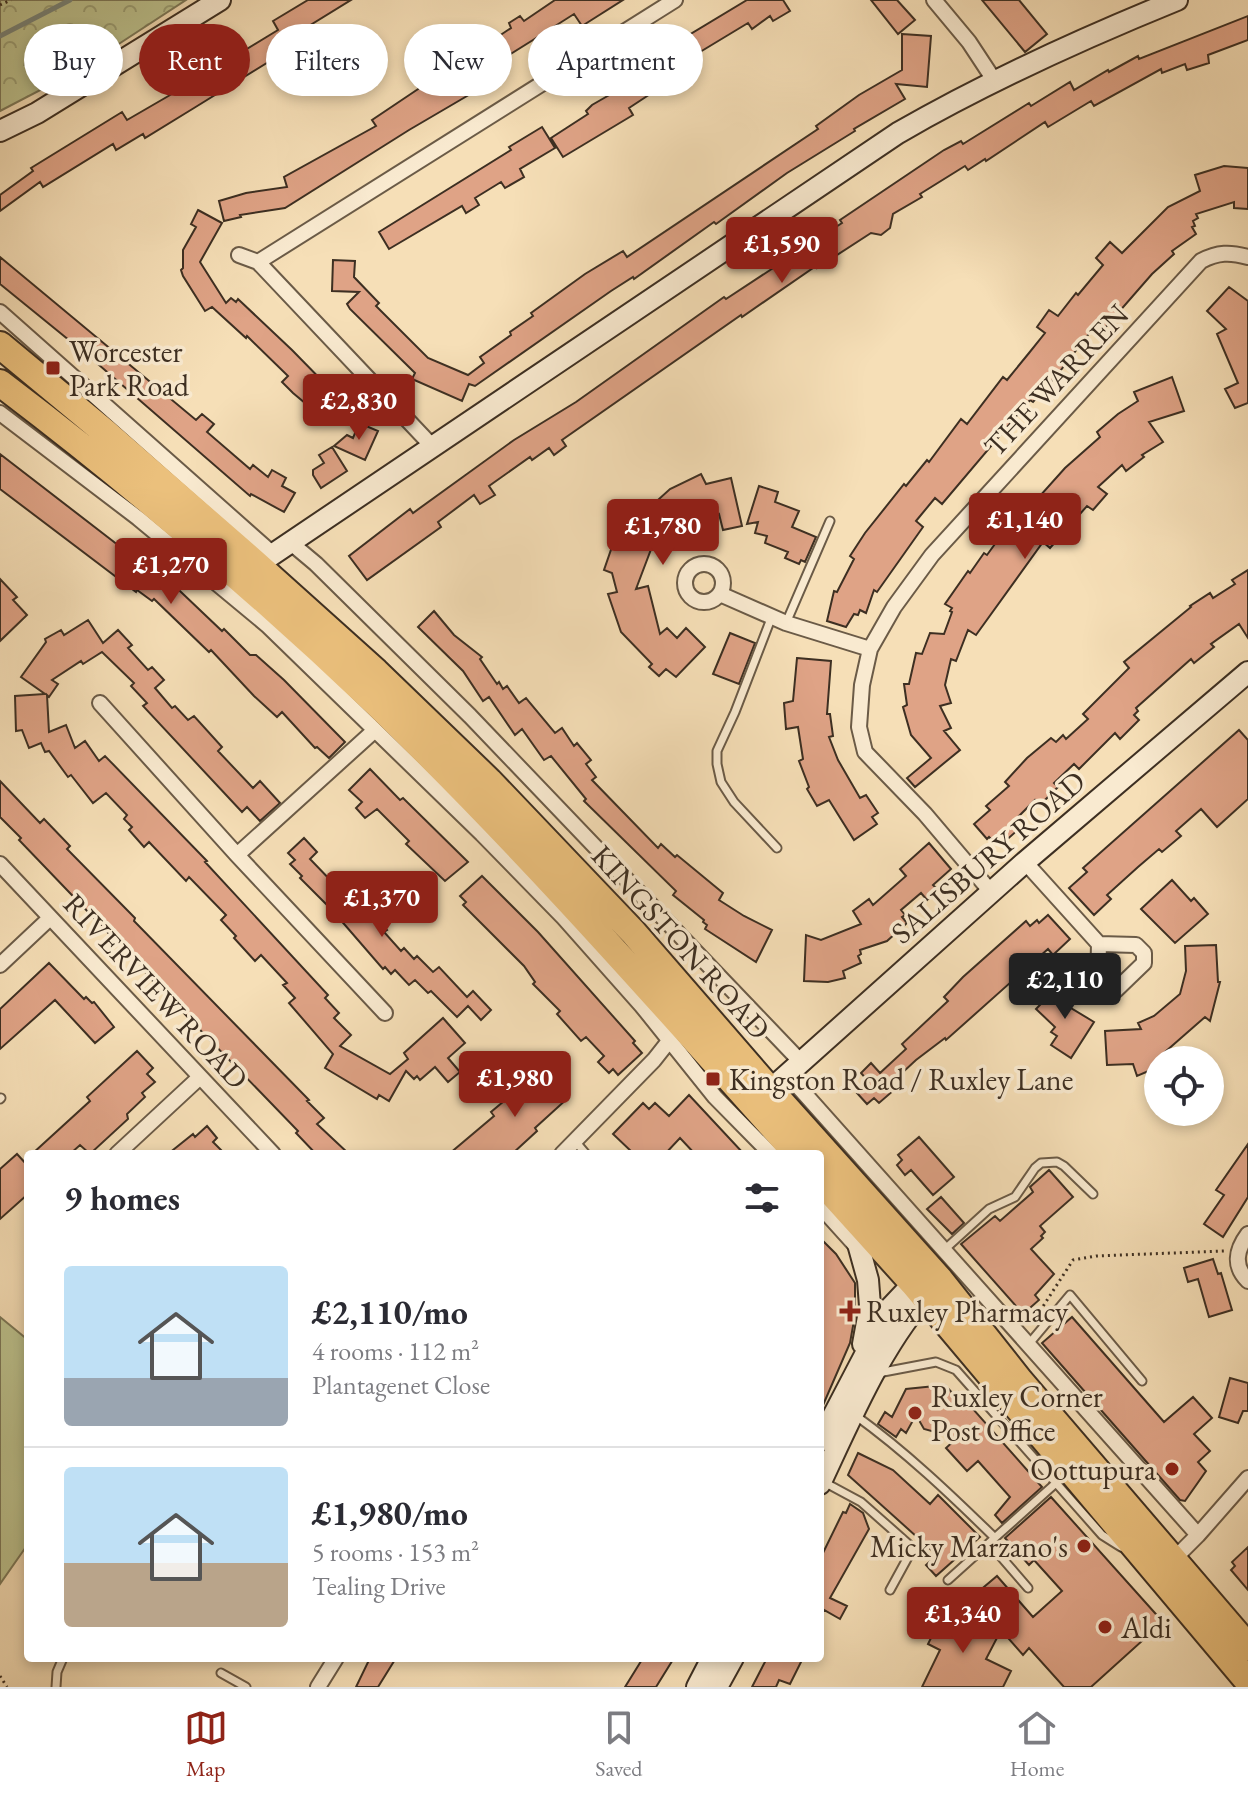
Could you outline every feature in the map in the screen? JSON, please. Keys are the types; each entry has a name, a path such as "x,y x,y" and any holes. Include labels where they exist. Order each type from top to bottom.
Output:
{"highway":[{"name":"KINGSTON ROAD","path":"0,345 106,433 274,554 376,672 489,781 633,932 786,1075 930,1275 1147,1563 1248,1681"},
{"name":"KINGSTON ROAD","path":"0,383 177,523 379,707 602,936 793,1150"},
{"name":"KINGSTON ROAD","path":"824,1184 850,1213 930,1275 1248,1647"}],"street":[{"path":"0,131 37,113 220,0"},
{"path":"258,262 675,0"},
{"path":"934,0 969,42 994,80"},
{"path":"274,554 898,133 994,80 1177,0"},
{"name":"THE WARREN","path":"992,893 925,814 865,752 859,727 862,685 870,649 894,607 932,555 1201,261 1215,253 1233,252 1248,257"},
{"path":"239,255 258,262 433,447"},
{"path":"0,312 274,554 316,564 470,716 786,1075"},
{"path":"0,413 207,574 267,625 564,918 642,1006 715,1097 767,1150"},
{"path":"720,594 728,600 779,619 870,649"},
{"name":"SALISBURY ROAD","path":"786,1075 1025,862 1248,672"},
{"path":"100,703 385,1013"},
{"path":"237,855 375,730"},
{"path":"1025,862 1099,944"},
{"name":"RIVERVIEW ROAD","path":"0,864 269,1150"},
{"path":"0,965 50,918"},
{"path":"566,1150 669,1041"},
{"path":"121,1150 200,1077"},
{"path":"824,1210 860,1250"},
{"path":"850,1213 868,1280 867,1369"},
{"path":"1248,1234 1238,1251 1239,1271 1248,1281"},
{"path":"824,1436 867,1369 889,1309 930,1275 1025,1341 1198,1535"},
{"path":"824,1470 838,1418"},
{"path":"1174,1559 1248,1478"},
{"path":"318,1687 334,1662"},
{"path":"697,1687 710,1662"},
{"path":"717,1687 731,1662"}],"lane":[{"path":"777,848 734,802 721,782 717,751 779,619 830,521"},
{"path":"575,1141 583,1150"},
{"path":"930,1275 989,1209 1015,1197 1041,1163 1057,1162 1064,1166 1093,1194"},
{"path":"1025,1341 1070,1295 1142,1381"},
{"path":"867,1369 936,1362 956,1370 1102,1535 1147,1563"},
{"path":"838,1418 895,1444 930,1475 992,1540 1028,1588"},
{"path":"824,1483 861,1502 913,1548 890,1590"},
{"path":"948,1580 1056,1483"},
{"path":"56,1687 61,1662"},
{"path":"221,1673 246,1687"}],"path":[{"path":"0,5 11,0"},
{"path":"1025,1341 1073,1260 1096,1256 1238,1251"},
{"path":"0,1676 7,1687"}],"green space":[{"path":"0,0 186,0 149,24 139,24 139,31 123,41 123,24 24,24 24,96 29,96 0,111"},
{"path":"0,1317 24,1337 24,1550 0,1584"}],"building":[{"path":"308,0 351,0 312,24 275,24 273,21"},
{"path":"555,0 623,0 585,24 581,24 574,14 558,24 528,24 528,43 512,53 512,24 509,23 520,16 524,21"},
{"path":"747,0 783,0 790,11 773,21 770,16 752,29 748,23 703,50 703,27"},
{"path":"871,0 897,0 915,20 898,34"},
{"path":"982,0 1019,0 1047,34 1025,52"},
{"path":"1248,16 1248,40 1208,55 1209,63 1187,70 1185,64 1162,73 1161,69 1094,106 1091,101 1048,127 1045,122 986,161 968,170 965,166 920,194 922,197 893,214 890,228 881,235 871,233 741,315 562,440 566,446 554,455 549,448 532,460 530,457 489,486 495,495 480,504 474,495 438,522 441,527 367,580 349,556 410,509 413,513 514,440 576,402 724,297 726,299 842,223 840,220 944,150 961,141 963,144 1070,82 1074,90 1138,56 1139,59"},
{"path":"902,34 931,36 927,87 896,84 905,99 787,173 475,386 469,384 462,401 412,379 415,373 350,309 347,304 359,292 332,291 333,260 355,261 354,277 379,303 376,306 428,358 468,375 484,363 480,357 511,335 510,332 533,316 531,313 585,274 623,251 627,257 818,129 816,126 859,95 902,70"},
{"path":"266,37 266,63 250,73 250,47"},
{"path":"168,96 213,96 145,138 143,134 116,150 113,144 43,187 40,182 0,211 0,195 33,171 31,168 122,112 127,120"},
{"path":"408,96 467,96 285,208 240,215 224,221 219,201 287,187 284,177 376,126 372,120"},
{"path":"608,96 647,96 629,108 633,115 563,157 551,138 588,114 586,111"},
{"path":"542,127 555,148 520,169 524,177 505,188 501,182 475,198 479,205 466,213 462,206 389,249 379,232 511,150 509,147"},
{"path":"1224,166 1248,168 1248,209 1234,208 1234,202 1196,214 1198,218 1193,221 1195,226 1192,227 1196,234 1172,251 1174,254 1152,274 1098,336 1091,331 1057,375 1033,402 1030,400 942,504 935,498 916,521 923,527 877,592 874,590 866,613 860,610 858,615 854,614 846,627 827,621 834,591 837,592 854,559 850,556 865,533 904,484 906,486 927,460 929,462 961,419 967,424 1003,377 1007,380 1045,333 1037,327 1049,310 1058,316 1076,293 1078,295 1103,265 1096,258 1110,242 1122,253 1168,207 1200,191 1195,175"},
{"path":"198,210 222,223 200,262 226,303 231,298 236,302 238,299 338,397 324,411 321,408 317,413 293,393 282,382 288,376 247,336 212,307 205,311 183,276 183,250 196,227 191,224"},
{"path":"0,257 196,420 202,414 214,424 207,432 250,469 253,465 268,477 272,470 286,478 282,486 295,493 284,512 250,496 91,358 0,284"},
{"path":"1229,287 1248,301 1248,403 1235,408 1225,389 1238,383 1217,334 1226,329 1207,311"},
{"path":"1172,377 1184,411 1149,422 1163,442 1142,455 1144,457 1126,471 1122,465 1098,487 1107,494 1093,510 1087,506 1050,548 1043,542 976,635 968,630 956,661 951,659 945,685 951,703 940,706 951,728 944,731 960,750 915,787 907,778 931,758 911,735 903,707 907,705 904,684 909,684 916,653 922,654 930,633 944,634 952,612 952,608 945,604 968,571 970,573 984,553 987,555 1003,533 1016,542 1031,522 1022,516 1065,468 1100,437 1097,432 1138,401 1134,392"},
{"path":"359,423 378,431 365,460 334,446 347,435 353,438"},
{"path":"332,447 347,471 321,488 313,470 324,463 319,455"},
{"path":"0,454 158,575 160,572 222,631 224,629 250,655 256,655 284,680 345,742 329,758 315,748 282,712 277,717 211,650 209,652 154,599 152,601 136,592 0,489"},
{"path":"701,474 706,484 731,478 742,526 723,530 719,514 697,526 694,520 674,538 661,523 636,589 648,586 660,634 667,628 677,638 686,628 705,647 676,677 666,669 659,676 649,667 652,664 621,632 608,594 617,592 612,573 604,570 623,515 636,520 670,489"},
{"path":"759,486 778,492 775,502 799,511 792,527 816,537 805,562 801,560 799,564 785,558 788,552 765,543 767,536 755,533 758,522 747,524"},
{"path":"1248,570 1248,638 1239,624 1211,644 1214,647 1194,663 1191,659 1136,708 1138,711 1134,715 1139,720 1120,739 1115,733 1079,769 1074,764 1054,783 1058,787 1040,805 1035,800 1017,818 1019,820 1015,823 1020,828 1002,844 996,838 993,841 989,837 987,839 974,824 990,810 986,806 1009,786 1005,782 1027,758 1051,738 1056,742 1063,735 1066,739 1088,719 1083,714 1129,668 1124,662 1190,606 1210,593 1213,598 1235,584 1232,580"},
{"path":"0,579 17,597 13,600 27,615 0,641"},
{"path":"434,611 454,635 482,657 480,659 497,684 499,682 503,689 507,686 519,703 526,698 555,733 562,728 574,746 577,743 591,760 586,764 596,777 592,780 658,848 661,844 675,857 677,855 723,893 719,900 772,930 756,962 705,929 707,925 704,920 673,895 676,891 584,801 586,799 551,756 544,760 522,729 515,735 489,697 483,701 463,671 418,627"},
{"path":"88,620 103,643 118,630 132,645 128,648 148,670 152,667 164,680 155,688 172,708 175,706 188,720 194,716 222,747 218,751 253,788 260,781 280,803 260,821 247,807 242,812 143,706 147,703 131,686 134,683 102,652 83,664 81,661 52,680 58,684 49,697 47,695 49,732 66,725 75,748 85,741 99,761 105,756 207,861 328,995 325,998 339,1013 334,1018 351,1035 340,1046 390,1074 408,1059 404,1053 443,1018 465,1043 448,1058 460,1072 448,1082 435,1067 420,1080 417,1076 414,1079 406,1071 389,1101 379,1095 377,1099 325,1068 333,1054 289,1003 295,998 283,985 287,983 261,955 255,961 234,938 236,936 221,920 226,915 189,877 186,881 149,842 144,847 129,830 132,827 124,819 127,815 106,793 93,803 49,751 45,752 41,743 29,748 22,730 16,731 15,696 45,694 21,677 46,642 45,639 61,630 64,635"},
{"path":"730,633 755,643 739,684 713,674"},
{"path":"797,658 831,661 827,714 830,714 833,736 829,737 860,798 866,795 878,813 872,817 877,824 854,840 829,800 817,806 807,789 809,787 799,761 803,759 798,727 786,729 784,703 793,701"},
{"path":"1239,730 1248,740 1248,799 1217,827 1201,809 1176,831 1181,836 1162,852 1159,849 1107,895 1111,899 1094,915 1069,888 1087,872 1083,868"},
{"path":"370,769 468,862 445,881 406,844 409,841 377,809 365,818 356,808 362,802 349,790"},
{"path":"0,781 40,823 44,819 70,846 67,849 135,918 134,921 309,1100 324,1118 317,1124 345,1150 312,1150 296,1133 298,1131 146,974 150,969 119,938 116,941 0,817"},
{"path":"304,838 317,852 310,859 363,914 365,912 370,919 374,915 401,951 404,948 414,959 417,956 433,972 439,967 467,997 473,991 491,1010 481,1020 468,1006 457,1017 415,980 409,985 395,970 391,974 385,967 383,969 290,864 295,860 288,853"},
{"path":"929,843 951,869 933,885 938,890 927,900 921,893 901,910 907,923 887,941 860,950 858,956 861,963 843,971 845,978 828,982 804,981 806,935 821,940 861,924 853,911 869,899 873,905 906,876 900,869"},
{"path":"482,876 538,932 635,1041 633,1043 642,1053 618,1075 613,1069 609,1073 598,1062 604,1056 586,1037 581,1041 557,1014 560,1011 533,984 535,982 524,966 463,905 466,902 460,896"},
{"path":"1172,880 1208,914 1175,943 1141,909"},
{"path":"1048,915 1070,939 1053,955 1048,949 946,1040 916,1060 889,1085 894,1090 879,1103 874,1098 867,1104 857,1093 869,1082 861,1073 871,1063 880,1073 906,1049 902,1044 948,1001 944,997 963,977 1026,921 1030,926"},
{"path":"1216,945 1220,982 1210,1021 1205,1017 1172,1046 1144,1046 1144,1073 1137,1076 1133,1064 1107,1065 1105,1031 1141,1029 1138,1023 1154,1016 1180,994 1186,971 1185,946"},
{"path":"49,963 84,999 86,997 94,1002 114,1027 95,1043 55,1000 0,1049 0,1009"},
{"path":"1061,983 1075,995 1066,1005 1094,1022 1071,1058 1051,1045 1057,1036 1051,1032 1055,1027 1036,1009"},
{"path":"137,1051 153,1068 147,1074 155,1082 142,1093 145,1097 127,1114 128,1119 94,1150 86,1150 80,1145 74,1150 36,1150 90,1101 87,1097"},
{"path":"535,1075 541,1081 548,1075 568,1098 516,1150 454,1150 494,1116 491,1112"},
{"path":"689,1095 740,1150 691,1150 680,1138 669,1150 630,1150 613,1134 643,1103 649,1109 655,1103 669,1116"},
{"path":"207,1126 217,1138 213,1142 221,1150 173,1150 193,1134 195,1137"},
{"path":"919,1137 954,1177 933,1195 911,1170 905,1175 897,1165 902,1160 898,1155"},
{"path":"1248,1144 1248,1197 1223,1237 1204,1224 1224,1195 1216,1190"},
{"path":"17,1154 24,1162 24,1198 0,1219 0,1169"},
{"path":"1049,1170 1073,1197 1040,1226 1045,1232 1041,1236 1043,1238 1031,1249 1054,1274 1035,1295 1039,1300 1023,1314 961,1244 995,1216 1000,1221 1033,1192 1030,1187"},
{"path":"941,1197 964,1223 952,1234 927,1209"},
{"path":"824,1242 855,1283 855,1315 850,1343 824,1403"},
{"path":"1213,1259 1218,1274 1221,1273 1232,1310 1209,1317 1198,1279 1188,1282 1184,1268"},
{"path":"1072,1317 1164,1422 1193,1397 1212,1418 1194,1434 1210,1451 1198,1462 1206,1471 1185,1501 1180,1500 1042,1343"},
{"path":"1230,1378 1248,1383 1248,1411 1243,1411 1238,1423 1219,1417"},
{"path":"945,1385 954,1395 958,1392 1042,1487 1002,1523 995,1515 1010,1497 978,1461 967,1471 946,1448 957,1438 924,1429 916,1415 906,1433 901,1429 896,1437 878,1424 885,1412 892,1417 906,1389"},
{"path":"858,1453 893,1470 930,1504 938,1495 980,1537 936,1576 926,1565 937,1555 848,1475"},
{"name":"Aldi","path":"1051,1497 1163,1622 1091,1687 1064,1687 1029,1648 1023,1655 972,1597 997,1576 1033,1617 1062,1591 1034,1560 1029,1565 1005,1538"},
{"path":"850,1504 863,1513 869,1529 830,1598 847,1606 840,1619 824,1610 824,1551 843,1512 846,1513"},
{"path":"1248,1547 1248,1590 1231,1570 1235,1566 1232,1562"},
{"path":"938,1606 999,1634 986,1659 1011,1671 1003,1687 922,1687 940,1650 928,1644 934,1632"},
{"path":"368,1662 394,1662 378,1687 356,1687"},
{"path":"641,1662 672,1662 656,1687 625,1687"},
{"path":"765,1662 801,1662 790,1684 779,1680 776,1687 752,1687"}],"waterway":[{"path":"0,36 70,0"}],"place":[{"name":"Worcester Park Road","path":"53,368"},
{"name":"Kingston Road / Ruxley Lane","path":"713,1079"},
{"name":"Ruxley Pharmacy","path":"850,1311"},
{"name":"Ruxley Corner Post Office","path":"915,1413"},
{"name":"Oottupura","path":"1172,1469"},
{"name":"Micky Marzano's","path":"1084,1546"},
{"name":"Aldi","path":"1105,1627"}]}
